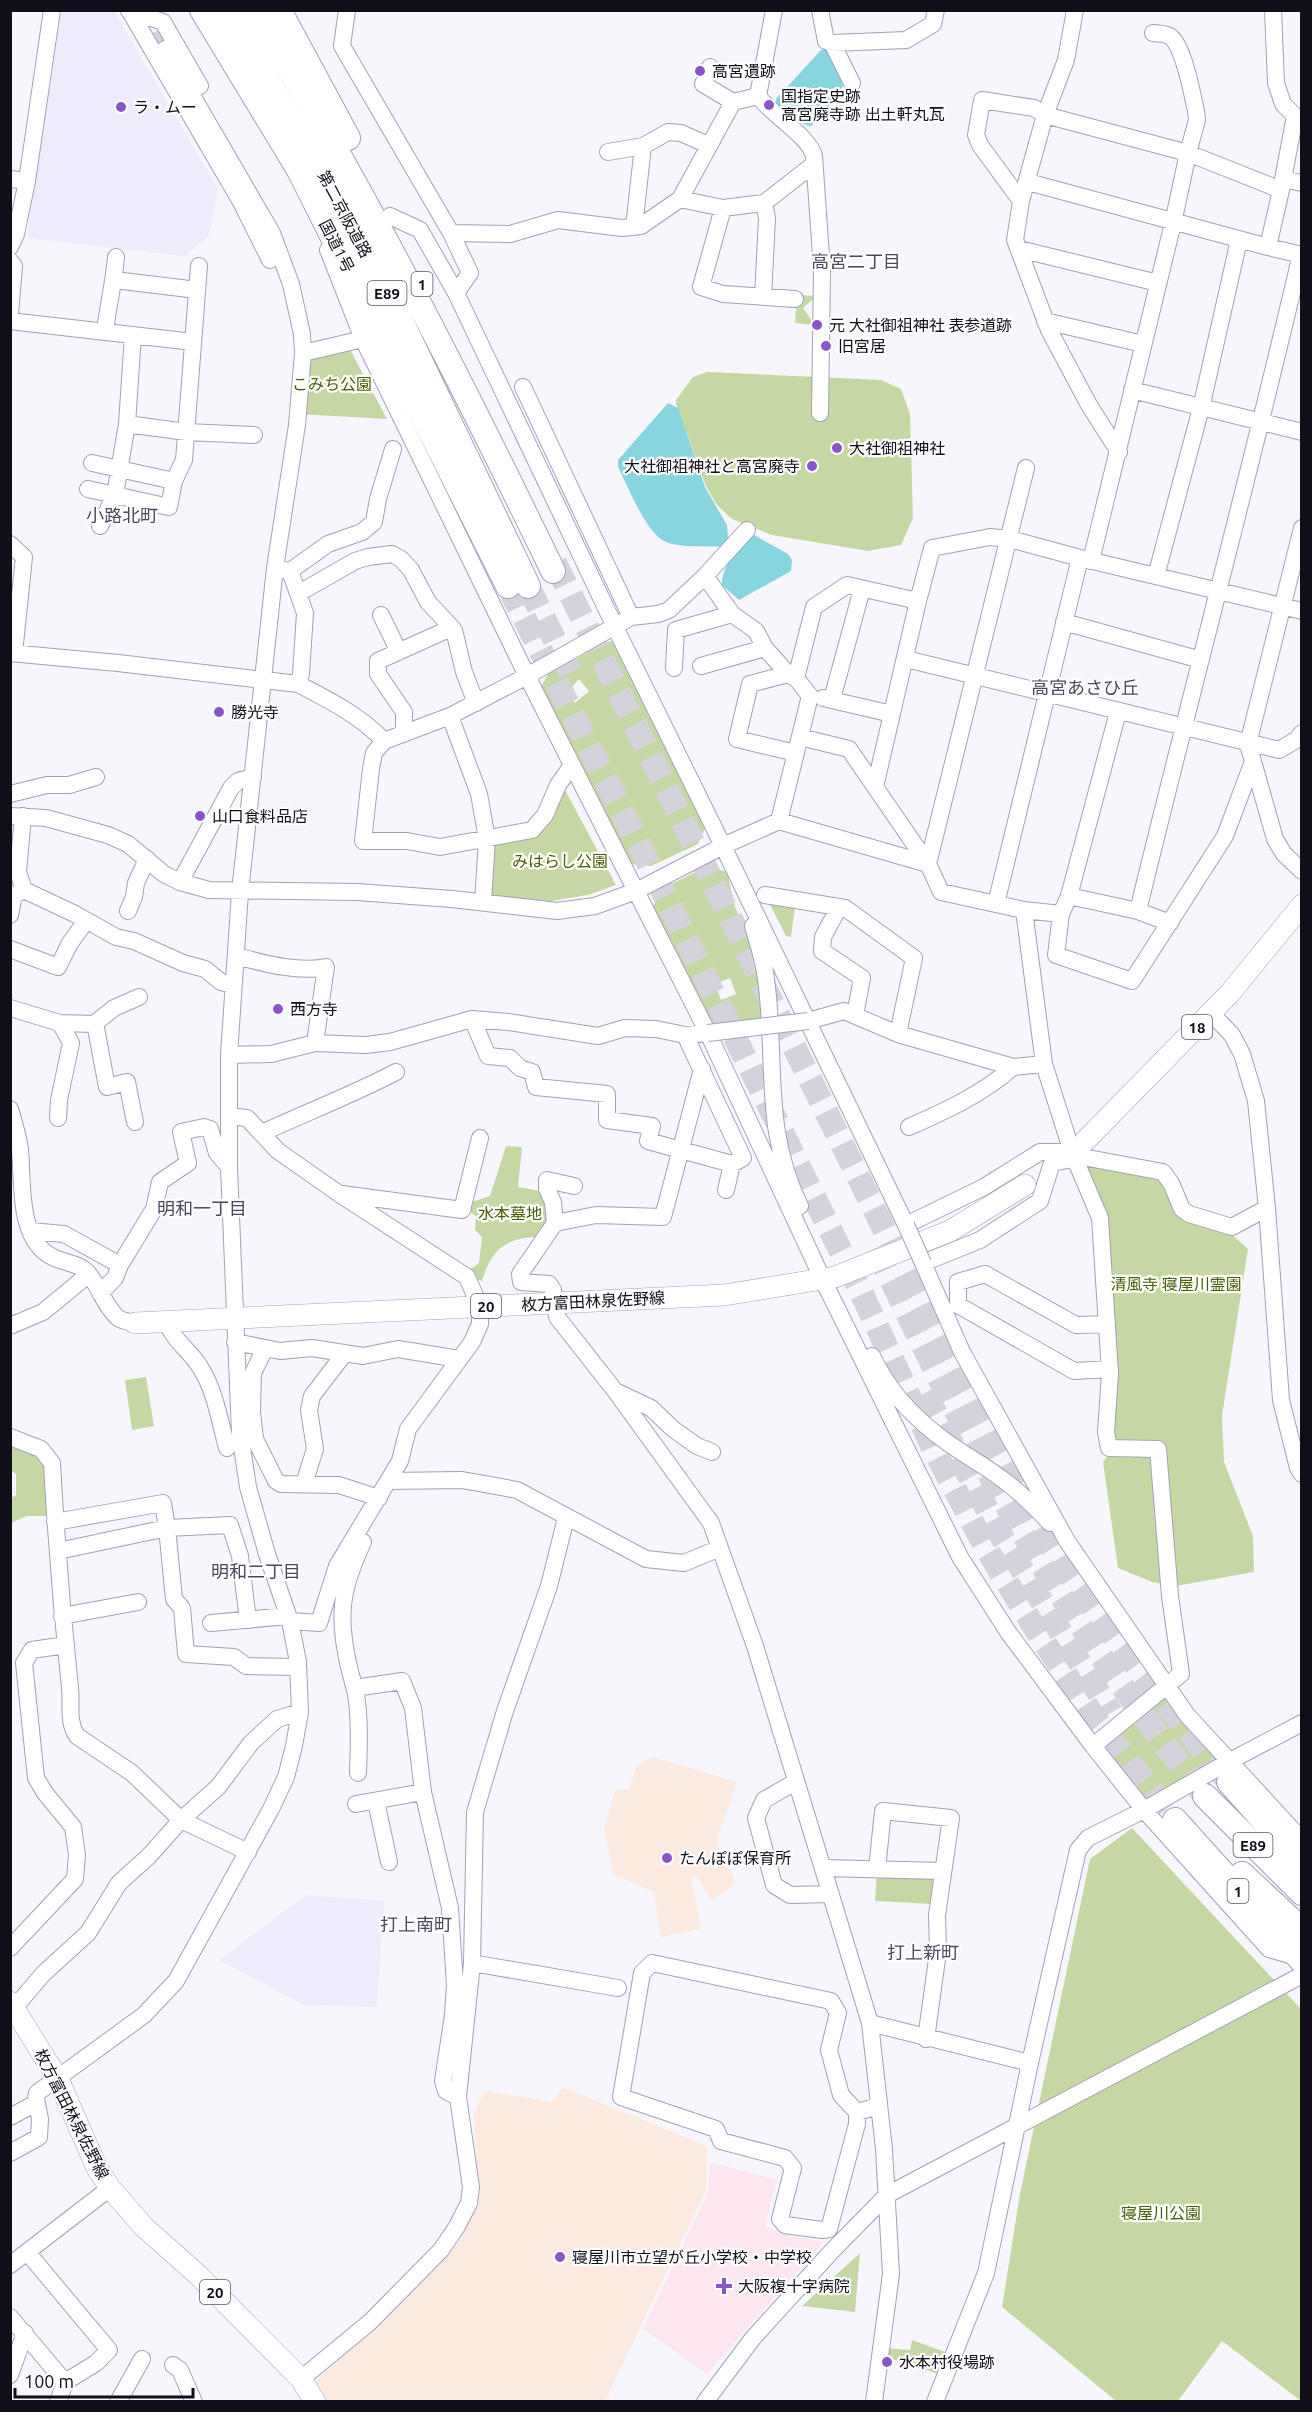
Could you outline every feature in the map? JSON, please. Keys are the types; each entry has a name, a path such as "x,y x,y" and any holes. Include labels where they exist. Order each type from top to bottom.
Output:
{"highway":[{"name":"国道1号","path":"202,10 299,170 518,586"},
{"name":"第二京阪道路","path":"227,10 323,174 393,304 518,586"},
{"name":"第二京阪道路","path":"254,10 343,161 409,283 554,567"},
{"name":"1","path":"279,10 390,216 554,567"},
{"path":"1228,1772 1302,1863"},
{"name":"E89","path":"1205,1796 1302,1893"},
{"name":"1","path":"1180,1818 1300,1964"},
{"name":"E89","path":"1180,1818 1300,1929"}],"main road":[{"name":"18","path":"1078,1147 1230,993 1302,905"},
{"name":"枚方富田林泉佐野線","path":"135,1323 724,1295 829,1278 950,1232 1025,1185"},
{"name":"枚方富田林泉佐野線","path":"13,2004 58,2079 97,2169 110,2188 144,2227 198,2276 306,2394"}],"street":[{"path":"10,247 16,234 19,180 52,10"},
{"path":"129,10 163,22 278,220 289,245 302,290 300,322 288,309 262,239 129,10"},
{"path":"347,10 342,46 451,233 470,273 456,292"},
{"path":"774,10 758,96 766,107 807,141 812,148 822,270 820,413"},
{"path":"820,10 826,40 832,43 906,40 933,24 936,10"},
{"path":"1075,10 1066,60 1045,115 1022,201 1016,240 1045,321 1089,405 1119,452"},
{"path":"1268,247 1298,117 1283,104 1276,83 1273,10"},
{"path":"996,904 1064,622 1119,452 1197,120 1197,111 1179,48 1173,38 1153,33"},
{"path":"832,43 852,83"},
{"path":"10,2153 39,2137 40,2119 36,2103 37,2093 144,2015 161,2000 176,1981 248,1852 286,1777 300,1712 298,1667 289,1618 267,1554 248,1487 240,1434 229,1167 229,1055 240,892 263,678 283,570 303,353 300,322 291,284 272,233 165,49"},
{"path":"710,67 703,84 733,102 758,96"},
{"path":"1022,201 975,135 982,100 1034,108 1045,115 1188,153 1282,184 1302,183"},
{"path":"451,233 510,234 558,220 622,228 641,226 680,199 733,102"},
{"path":"608,152 643,146 668,132 681,133 708,145"},
{"path":"634,227 643,146"},
{"path":"680,199 723,208 764,203 814,164"},
{"path":"299,170 316,221 363,339 527,676 829,1278 960,1557 1008,1632 1144,1810 1269,1949 1300,1964"},
{"path":"1028,182 1173,223 1301,255 1262,423 1138,911"},
{"path":"763,297 767,218 764,203"},
{"path":"723,208 701,287 723,294 795,299"},
{"path":"390,216 420,230 456,292 615,627 906,1225 962,1352 1067,1542 1228,1772 1302,1840"},
{"path":"1156,576 1201,408 1239,240"},
{"path":"1019,249 1158,283"},
{"path":"105,331 116,256"},
{"path":"10,261 14,266 10,314"},
{"path":"88,489 169,507 174,481 184,460 199,266"},
{"path":"114,280 197,290"},
{"path":"10,321 193,342"},
{"path":"1045,321 1143,344"},
{"path":"100,526 115,495 127,424 133,334"},
{"path":"303,353 363,339"},
{"path":"523,387 631,617"},
{"path":"1132,390 1302,432"},
{"path":"127,424 186,432 254,435"},
{"path":"283,570 328,544 362,532 374,522 378,499 393,449"},
{"path":"92,463 174,481"},
{"path":"928,864 1026,468"},
{"path":"1302,528 1248,744 1275,839 1284,854 1302,871"},
{"path":"572,765 558,786 545,815 532,830 440,847 407,841 363,840 374,753 384,741 450,716 476,703 631,617 658,614 669,610 705,576 747,530"},
{"path":"874,787 932,548 990,537 1010,539 1085,560 1302,611"},
{"path":"10,544 24,557 12,653 263,678 298,684 374,730 384,741"},
{"path":"299,593 356,561 368,557 392,554 401,559 411,570 428,602 452,628 464,672 476,703"},
{"path":"283,570 299,593 305,621 301,674 298,684"},
{"path":"705,576 732,614 756,631 765,648 810,696 892,714"},
{"path":"792,676 814,607 847,585 918,601"},
{"path":"832,699 862,589"},
{"path":"674,668 676,630 732,614"},
{"path":"381,615 399,652"},
{"path":"1064,622 1201,660"},
{"path":"404,733 404,712 378,674 378,661 452,628"},
{"path":"701,666 765,648"},
{"path":"906,659 1279,750 1296,740 1302,733"},
{"path":"792,676 750,684 737,739 849,749 928,864 941,892 1024,910 1061,914"},
{"path":"778,821 810,696"},
{"path":"1118,712 1069,896 1061,914 1056,955 1132,981 1225,836 1252,764"},
{"path":"450,716 479,794 487,839 483,902"},
{"path":"10,794 96,777"},
{"path":"180,882 231,788 238,781 253,777"},
{"path":"233,986 221,982 205,969 183,963 134,941 116,937 24,890 18,872 17,816 46,818 108,835 128,844 164,874 180,882 209,890 357,892 483,902 557,911 595,906 636,891 723,846 778,821 928,864"},
{"path":"128,911 134,897 136,883 147,859"},
{"path":"10,915 14,895 24,890"},
{"path":"765,895 845,908 914,958 898,1034"},
{"path":"746,896 766,979 773,1116 781,1155 796,1199 829,1278 877,1365 907,1408 940,1438 1001,1478 1024,1497 1067,1542"},
{"path":"1069,896 1138,911 1170,923"},
{"path":"838,907 823,937 822,951 862,978 855,1015"},
{"path":"1024,910 1044,1064 1078,1147 1100,1218 1110,1369 1106,1432 1109,1448 1158,1449 1170,1596 1181,1674 1093,1746"},
{"path":"10,949 27,953 58,967 86,921"},
{"path":"236,956 263,963 316,969 326,967 315,1043"},
{"path":"10,1008 60,1023 95,1023 114,1008 139,997"},
{"path":"229,1055 271,1054 315,1043 366,1045 390,1042 472,1019 598,1036 624,1028 656,1029 685,1035 808,1021 844,1011 898,1034 1013,1067 1044,1064"},
{"path":"1211,1013 1232,1035 1242,1054 1256,1101 1267,1208 1281,1400 1298,1468 1302,1474"},
{"path":"472,1019 488,1056 510,1058 520,1068 532,1072 536,1087 607,1094 607,1120 652,1126 648,1141 732,1164 743,1158 685,1035"},
{"path":"58,1118 59,1100 71,1043 60,1023"},
{"path":"95,1023 108,1087 127,1082 135,1122"},
{"path":"909,1127 947,1110 1000,1079 1013,1067"},
{"path":"555,1223 596,1215 663,1217 702,1069"},
{"path":"262,1133 329,1101 352,1095 396,1072"},
{"path":"10,1109 19,1146 25,1213 36,1242 46,1253 79,1265 89,1274 118,1318 135,1323"},
{"path":"211,1623 289,1618 319,1623 337,1566 400,1461 408,1429 471,1342 480,1324 480,1307 467,1277 338,1194 278,1151 247,1118 229,1116"},
{"path":"100,1293 115,1278 120,1265 154,1209 160,1182 188,1162 181,1132 204,1127 210,1129 217,1153 229,1167"},
{"path":"338,1194 462,1210 480,1138"},
{"path":"906,1225 984,1187 1040,1152 1078,1147"},
{"path":"1078,1147 1088,1158 1163,1172 1171,1183 1182,1209 1189,1214 1233,1227 1267,1208"},
{"path":"923,1263 980,1240 1040,1201 1052,1163 1067,1160 1078,1147"},
{"path":"726,1190 732,1164"},
{"path":"574,1186 547,1180 547,1189 554,1202 555,1223 520,1274 521,1282 549,1284 553,1290 557,1317 616,1392 711,1523 755,1646 870,2023 879,2106 891,2274 874,2402"},
{"path":"30,1231 64,1234 120,1265"},
{"path":"10,1326 43,1312 89,1274"},
{"path":"1107,1324 1076,1325 985,1274 958,1282 958,1305 1074,1371 1110,1369"},
{"path":"166,1321 172,1337 200,1366 212,1394 227,1448"},
{"path":"235,1342 280,1351 312,1348 372,1356 398,1349 459,1359"},
{"path":"265,1348 253,1373 252,1412 255,1439 276,1481 281,1484 339,1485 378,1500"},
{"path":"304,1484 315,1449 309,1410 312,1396 345,1353"},
{"path":"616,1392 651,1408 673,1429 697,1446 712,1452"},
{"path":"10,1437 40,1449 52,1463 72,1729 77,1736 132,1773 181,1820 248,1852"},
{"path":"389,1481 462,1480 517,1490 566,1518 646,1558 684,1563 720,1548"},
{"path":"358,1773 358,1715 344,1644 341,1613 344,1589 351,1567 373,1520 378,1500"},
{"path":"55,1522 163,1503 174,1599 182,1608 186,1654 234,1657 246,1666 298,1667"},
{"path":"306,2394 370,2322 441,2250 469,2203 471,2187 458,2097 472,1963 475,1812 505,1711 549,1586 566,1518"},
{"path":"58,1551 167,1528 230,1525 240,1556 248,1620"},
{"path":"62,1616 138,1602"},
{"path":"10,1948 75,1879 77,1855 73,1827 45,1793 36,1778 24,1664 32,1650 66,1645"},
{"path":"354,1688 402,1681 413,1708 423,1792 450,1908 455,1985 443,2081 446,2091 458,2097"},
{"path":"13,2004 88,1933 119,1883 218,1786 251,1743 277,1719 300,1712"},
{"path":"935,2402 986,2273 1078,1850 1088,1838 1228,1772 1302,1723"},
{"path":"795,1782 764,1800 756,1818 774,1885 790,1895 831,1894"},
{"path":"356,1804 423,1792"},
{"path":"376,1801 389,1862"},
{"path":"877,1869 883,1811 951,1818 937,1915 938,1952 926,2039"},
{"path":"824,1868 944,1871"},
{"path":"472,1963 618,1988"},
{"path":"652,1963 831,2001 837,2013 829,2050 842,2095 857,2112 857,2124 829,2229 784,2225 780,2219 793,2168 785,2158 721,2141 716,2129 621,2097 642,1973 652,1963"},
{"path":"705,2402 753,2338 886,2195 1016,2128 1300,1964"},
{"path":"870,2023 926,2039 1030,2063"},
{"path":"10,2117 36,2103"},
{"path":"857,2112 879,2106"},
{"path":"10,2265 110,2188"},
{"path":"27,2252 108,2350 96,2362 64,2382 58,2402"},
{"path":"10,2317 64,2382"},
{"path":"10,2375 25,2333"},
{"path":"118,2402 142,2359"},
{"path":"173,2365 180,2370 194,2402"}],"shaded area":[{"path":"57,11 114,11 218,189 209,236 185,256 27,238"},
{"name":"たんぽぽ保育所","path":"653,1757 737,1782 716,1843 736,1883 712,1901 697,1877 691,1876 701,1929 661,1937 654,1892 613,1874 604,1827 616,1789 629,1789 637,1766"},
{"path":"306,1895 384,1901 377,2007 304,2005 219,1960"},
{"name":"寝屋川市立望が丘小学校・中学校","path":"562,2087 707,2146 706,2190 605,2401 322,2401 311,2386 431,2272 460,2241 478,2191 474,2113 485,2091 553,2102"},
{"name":"大阪複十字病院","path":"710,2162 777,2180 765,2226 791,2236 824,2242 707,2374 643,2329 708,2192"}],"green space":[{"path":"797,295 817,296 817,305 812,300 803,308 815,325 795,323"},
{"name":"こみち公園","path":"346,342 387,419 298,414 303,353"},
{"path":"707,372 881,380 901,389 910,414 913,518 901,545 868,551 772,535 732,519 717,505 706,486 676,404 676,400 693,377"},
{"path":"609,641 620,644 706,826 698,844 651,866 630,864 540,689 548,674","holes":["579,679 589,691 575,703 571,698 571,688"]},
{"name":"みはらし公園","path":"564,788 616,885 588,895 551,901 491,896 492,842 536,834"},
{"path":"708,866 727,872 735,907 750,941 757,966 761,1021 719,1026 712,1024 653,907 661,889","holes":["730,978 736,994 721,1000 715,984"]},
{"path":"769,903 795,906 791,937 786,936"},
{"name":"水本墓地","path":"506,1146 522,1147 518,1187 546,1192 547,1223 535,1237 514,1240 500,1248 494,1254 482,1281 466,1272 479,1263 482,1237 475,1230 476,1216 469,1211 472,1202 490,1196"},
{"name":"清風寺 寝屋川霊園","path":"1082,1163 1163,1179 1181,1213 1229,1232 1248,1249 1222,1416 1224,1462 1253,1536 1254,1572 1176,1586 1152,1582 1118,1568 1103,1462 1110,1453 1114,1326"},
{"path":"146,1377 154,1426 132,1430 125,1380"},
{"path":"11,1440 45,1461 50,1512 46,1516 27,1516 11,1523 11,1498 16,1495 16,1474 11,1470"},
{"path":"1167,1695 1219,1757 1140,1809 1100,1752"},
{"name":"寝屋川公園","path":"1132,1828 1301,2009 1301,2401 1222,2341 1178,2401 1116,2401 1002,2307 1020,2194 1090,1859"},
{"path":"877,1872 934,1875 933,1904 875,1901"},
{"path":"860,2253 855,2312 802,2306"},
{"path":"912,2340 948,2353 940,2375 908,2363 885,2358 886,2348 910,2350"}],"water":[{"path":"828,47 843,86 811,126 806,125 776,106 776,99 821,50"},
{"path":"668,403 678,408 705,487 727,525 728,538 723,547 679,545 666,542 659,537 645,520 618,467 618,460"},
{"path":"754,535 788,554 792,560 791,571 739,600 722,585 722,578 732,557"}],"tunnel":[{"path":"145,10 165,49"},
{"path":"555,563 929,1320 1008,1473 1036,1522 1080,1590 1229,1782"},
{"path":"508,586 862,1294 933,1448 986,1548 1035,1628 1098,1723 1175,1820"},
{"path":"528,586 572,675"},
{"path":"876,1248 962,1424 1040,1562 1107,1665 1205,1796"},
{"path":"925,1393 1003,1539 1111,1713"}],"place":[{"name":"高宮遺跡","path":"700,71"},
{"name":"国指定史跡 高宮廃寺跡 出土軒丸瓦","path":"769,105"},
{"name":"ラ・ムー","path":"121,107"},
{"name":"元 大社御祖神社 表参道跡","path":"817,325"},
{"name":"旧宮居","path":"826,346"},
{"name":"大社御祖神社","path":"837,448"},
{"name":"大社御祖神社と高宮廃寺","path":"812,466"},
{"name":"勝光寺","path":"219,712"},
{"name":"山口食料品店","path":"200,816"},
{"name":"西方寺","path":"278,1009"},
{"name":"たんぽぽ保育所","path":"667,1858"},
{"name":"寝屋川市立望が丘小学校・中学校","path":"560,2257"},
{"name":"大阪複十字病院","path":"724,2286"},
{"name":"水本村役場跡","path":"887,2362"}],"district":[{"name":"高宮二丁目","path":"856,261"},
{"name":"小路北町","path":"122,515"},
{"name":"高宮あさひ丘","path":"1085,687"},
{"name":"明和一丁目","path":"202,1208"},
{"name":"明和二丁目","path":"256,1571"},
{"name":"打上南町","path":"416,1924"},
{"name":"打上新町","path":"923,1952"}]}
